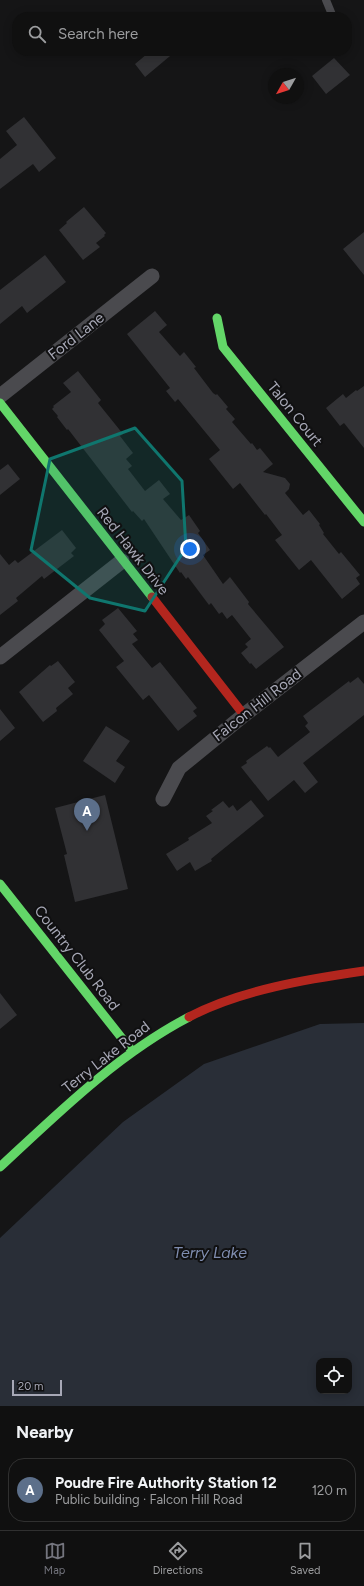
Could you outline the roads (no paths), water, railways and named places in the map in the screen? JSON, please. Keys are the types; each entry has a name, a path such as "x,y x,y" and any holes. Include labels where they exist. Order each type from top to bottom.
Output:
{"street":[{"name":"Ford Lane","path":"0,396 152,276"},
{"name":"Talon Court","path":"217,318 223,347 364,522"},
{"name":"Red Hawk Drive","path":"0,403 244,715"},
{"path":"0,657 122,560"},
{"name":"Falcon Hill Road","path":"163,799 179,768 244,715 364,622"},
{"name":"Country Club Road","path":"0,884 132,1051"},
{"name":"Terry Lake Road","path":"0,1167 52,1118 132,1051 164,1030 208,1007 268,989 316,978 364,971"}],"lane":[{"path":"326,0 331,12"}],"water":[{"name":"Terry Lake","path":"364,1023 364,1406 0,1406 0,1238 123,1122 204,1064 320,1024"}],"place":[{"name":"Poudre Fire Authority Station 12","path":"87,831"}]}
